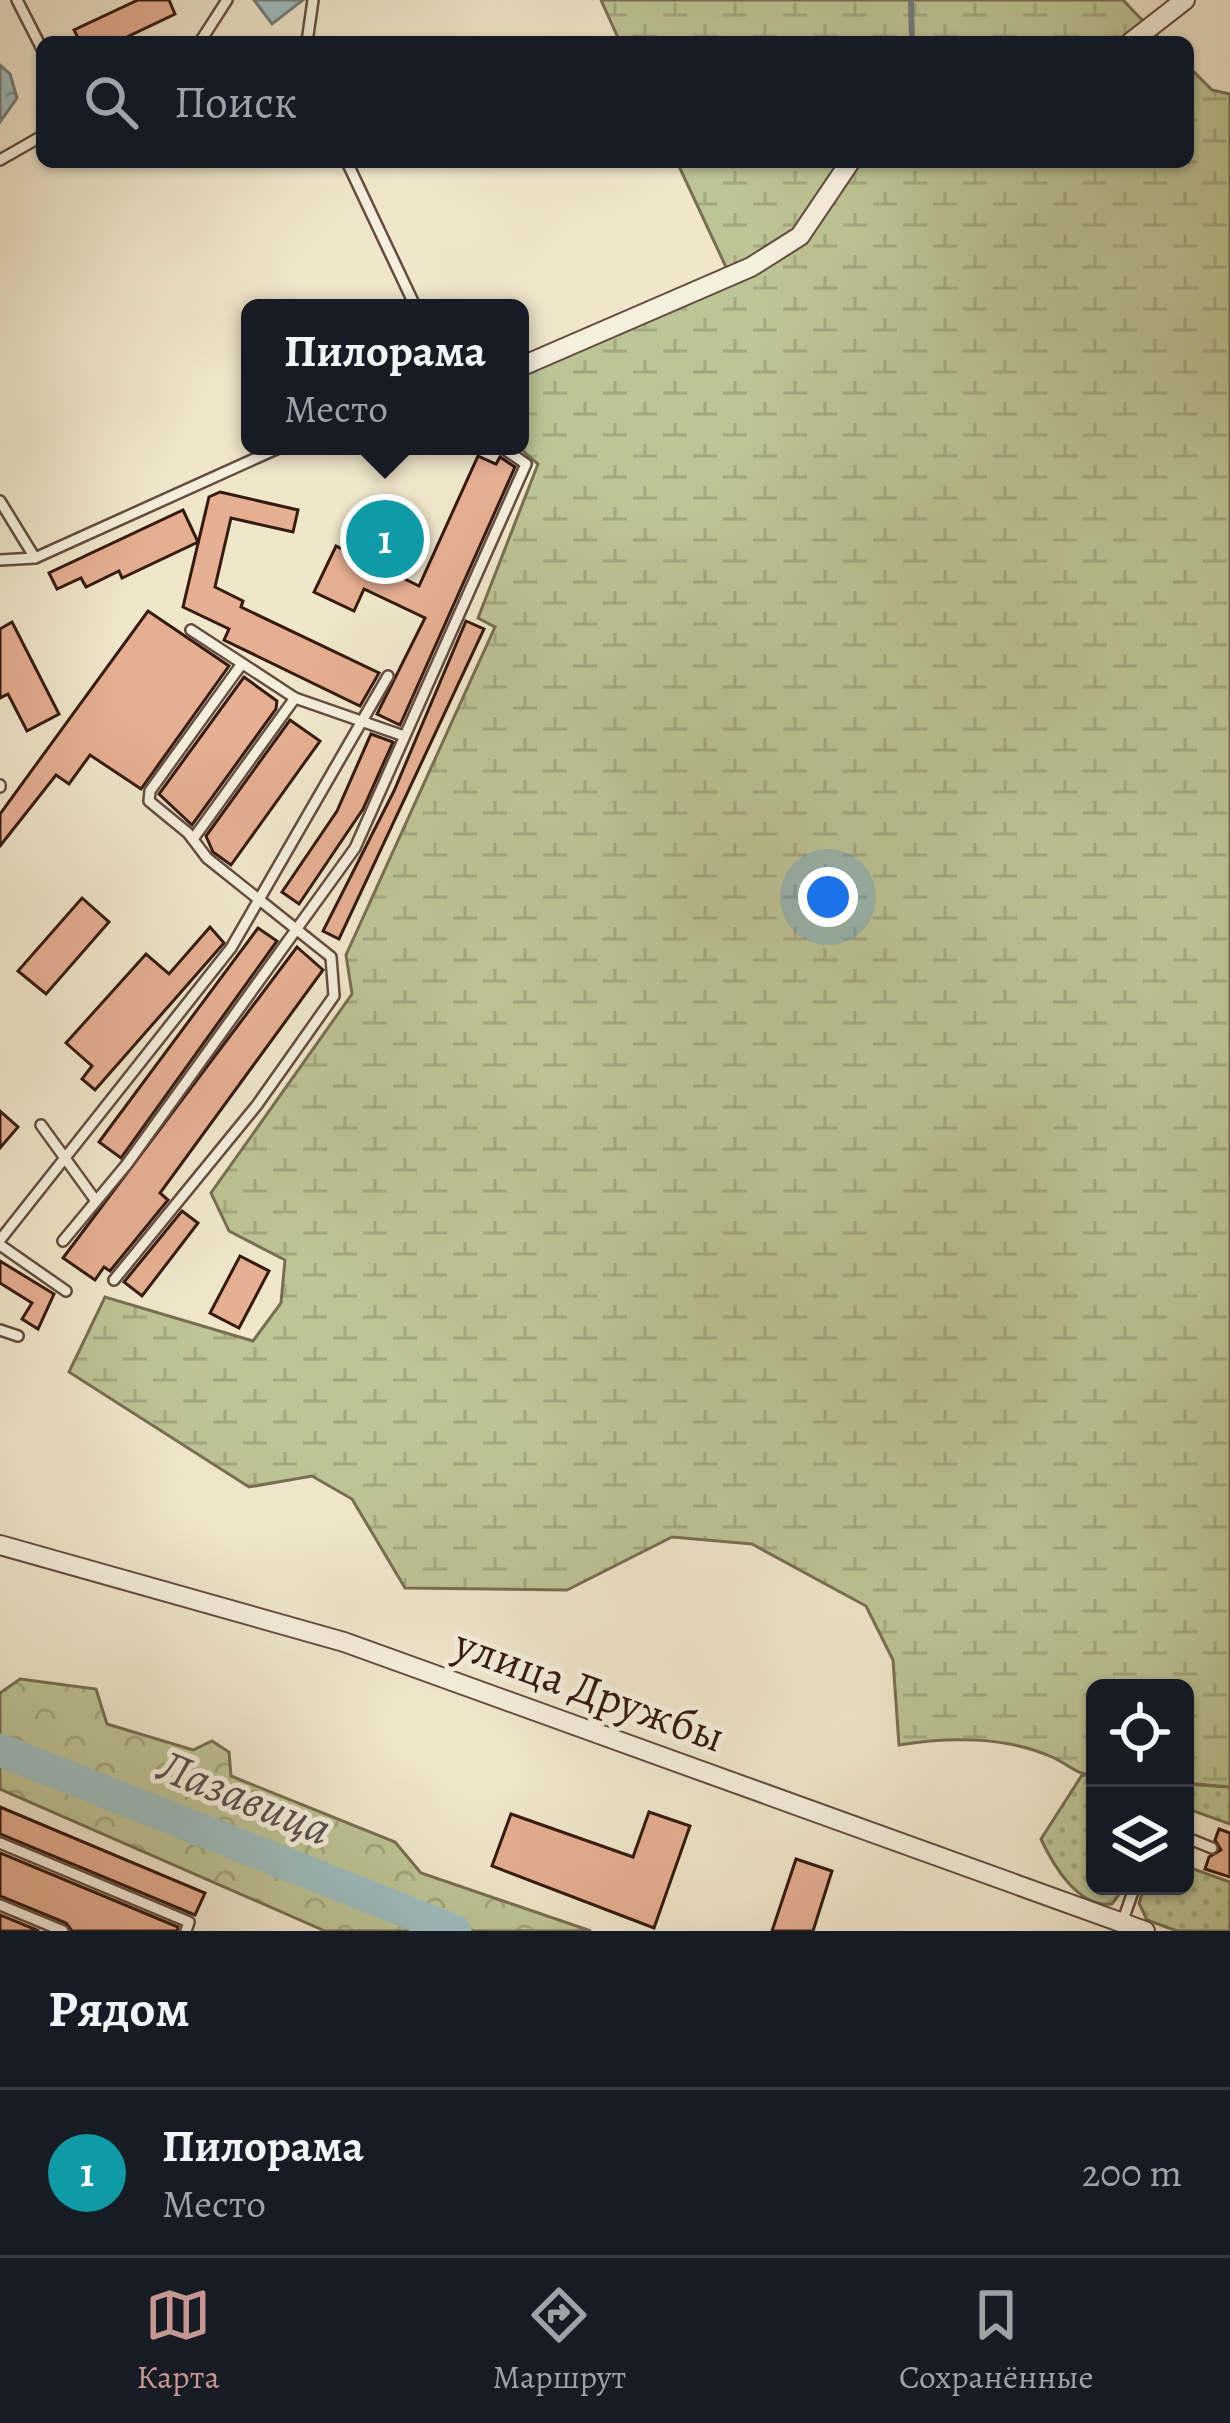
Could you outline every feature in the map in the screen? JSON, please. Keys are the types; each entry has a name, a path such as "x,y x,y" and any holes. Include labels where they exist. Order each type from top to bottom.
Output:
{"street":[{"path":"1139,36 1179,7"},
{"path":"529,363 751,267 800,236 846,168"},
{"name":"улица Дружбы","path":"0,1545 344,1642 1145,1931"}],"lane":[{"path":"16,0 36,38"},
{"path":"204,36 227,0"},
{"path":"308,36 313,0"},
{"path":"0,160 36,139"},
{"path":"350,168 412,299"},
{"path":"0,560 35,558 263,455"},
{"path":"63,1240 301,929 355,848 526,464 513,455"},
{"path":"0,501 35,558"},
{"path":"191,630 295,698 359,725 404,736"},
{"path":"113,1280 257,1105 334,996 332,957 207,858 193,839 149,801 150,791 241,665"},
{"path":"66,1291 0,1243 63,1156 231,948 388,676"},
{"path":"193,839 295,698"},
{"path":"41,1125 96,1201"},
{"path":"0,1330 17,1336"},
{"path":"1194,1841 1212,1848"},
{"path":"0,1843 189,1922 186,1931"},
{"path":"1122,1922 1132,1895"},
{"path":"0,1905 63,1931"}],"green space":[{"path":"601,0 1123,0 1157,36 617,36"},
{"path":"1194,72 1212,90 1230,94 1230,1787 1194,1784 1194,1679 1086,1679 1086,1773 1034,1750 996,1742 899,1745 893,1660 866,1606 752,1544 672,1537 567,1590 405,1588 352,1499 312,1476 249,1487 69,1372 105,1297 253,1341 281,1303 285,1260 229,1231 211,1193 352,994 346,955 495,627 478,618 538,464 528,455 529,368 733,282 680,168 1194,168"},
{"path":"20,1679 96,1689 107,1724 193,1750 212,1741 229,1752 231,1776 395,1842 421,1873 591,1931 325,1931 0,1789 0,1693"},
{"path":"1086,1775 1086,1895 1118,1895 1112,1904 1088,1899 1078,1892 1041,1839"},
{"path":"1194,1785 1230,1787 1230,1824 1194,1811"},
{"path":"1194,1869 1230,1882 1230,1931 1177,1931 1147,1920 1139,1903 1142,1895 1194,1895"}],"water":[{"path":"254,0 303,0 272,24"},
{"path":"0,65 10,74 17,98 0,122"}],"building":[{"path":"138,0 169,0 175,14 129,36 77,36 74,30"},
{"path":"478,456 496,464 500,457 515,467 400,725 377,714 425,618 364,589 354,611 314,592 336,546 358,557 381,507 412,521 389,571 419,586"},
{"path":"220,492 298,510 293,532 231,518 215,587 243,601 241,607 379,673 360,706 224,640 229,629 183,607 209,497"},
{"path":"183,510 198,542 122,578 119,571 86,587 81,578 57,589 49,573"},
{"path":"148,611 229,666 141,789 90,755 69,784 56,775 0,846 0,814"},
{"path":"466,621 484,629 339,939 323,931 394,791"},
{"path":"12,622 59,714 27,731 8,694 0,698 0,629"},
{"path":"244,677 277,701 276,709 192,825 159,794"},
{"path":"290,720 320,741 231,865 213,852 206,836"},
{"path":"371,734 393,742 363,809 299,904 282,892 337,811"},
{"path":"82,898 109,922 46,994 18,971"},
{"path":"210,927 224,943 95,1090 82,1079 92,1066 66,1043 146,954 169,974"},
{"path":"258,928 277,941 121,1158 99,1142"},
{"path":"297,947 323,970 160,1193 168,1200 110,1271 104,1267 95,1280 63,1258"},
{"path":"0,1111 18,1127 0,1148"},
{"path":"182,1211 198,1223 142,1296 124,1282"},
{"path":"240,1256 269,1271 239,1328 210,1313"},
{"path":"0,1261 54,1294 38,1329 22,1319 32,1303 0,1283"},
{"path":"0,1807 205,1893 195,1915 0,1834"},
{"path":"649,1812 690,1826 654,1928 492,1866 511,1814 633,1857"},
{"path":"1219,1829 1230,1833 1230,1877 1205,1869 1209,1857 1221,1850 1215,1840"},
{"path":"0,1853 178,1927 177,1931 72,1931 66,1923 0,1896"},
{"path":"796,1859 832,1871 813,1931 772,1931"},
{"path":"0,1915 39,1931 0,1931"}],"waterway":[{"path":"911,0 912,36"},
{"name":"Лазавица","path":"0,1750 455,1931"}],"place":[{"name":"Пилорама","path":"385,539"}]}
